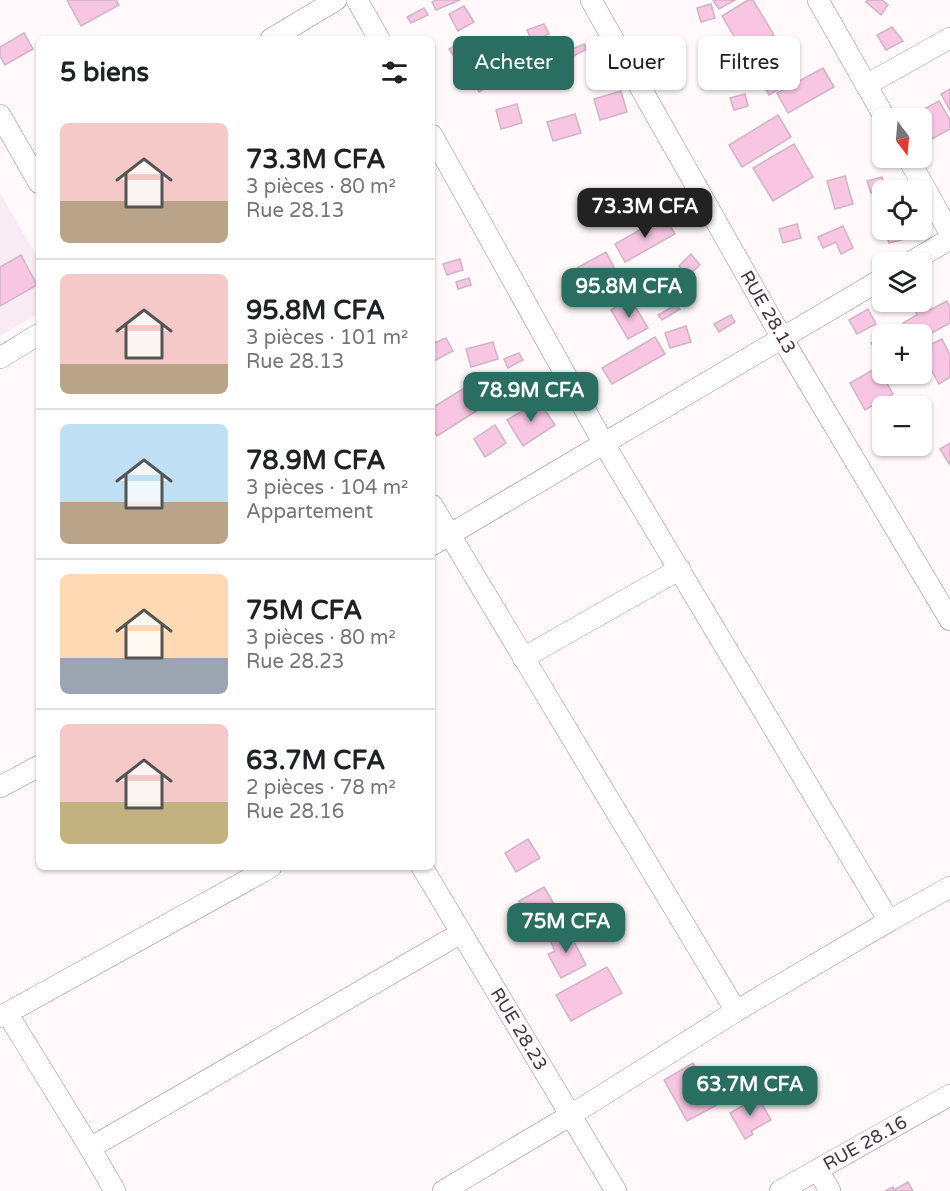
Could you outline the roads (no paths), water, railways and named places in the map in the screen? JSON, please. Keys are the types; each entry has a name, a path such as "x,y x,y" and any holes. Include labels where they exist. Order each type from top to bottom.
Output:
{"street":[{"path":"276,36 336,0"},
{"path":"357,0 377,36"},
{"name":"RUE 28.13","path":"591,0 782,338 950,620"},
{"path":"818,0 879,108"},
{"path":"866,85 950,38"},
{"path":"0,115 36,177"},
{"path":"435,140 603,444 889,921"},
{"path":"914,168 950,233"},
{"path":"928,252 950,239"},
{"path":"441,540 872,285"},
{"path":"0,358 36,336"},
{"path":"435,517 441,540 523,658 736,1011"},
{"path":"523,658 680,569"},
{"path":"0,787 36,768"},
{"path":"115,1191 90,1148 3,1015 266,870"},
{"name":"RUE 28.23","path":"424,870 616,1191"},
{"path":"443,1191 571,1115 736,1011 950,887"},
{"path":"90,1148 461,933"},
{"name":"RUE 28.16","path":"780,1191 950,1095"},
{"path":"818,1170 830,1191"}]}
